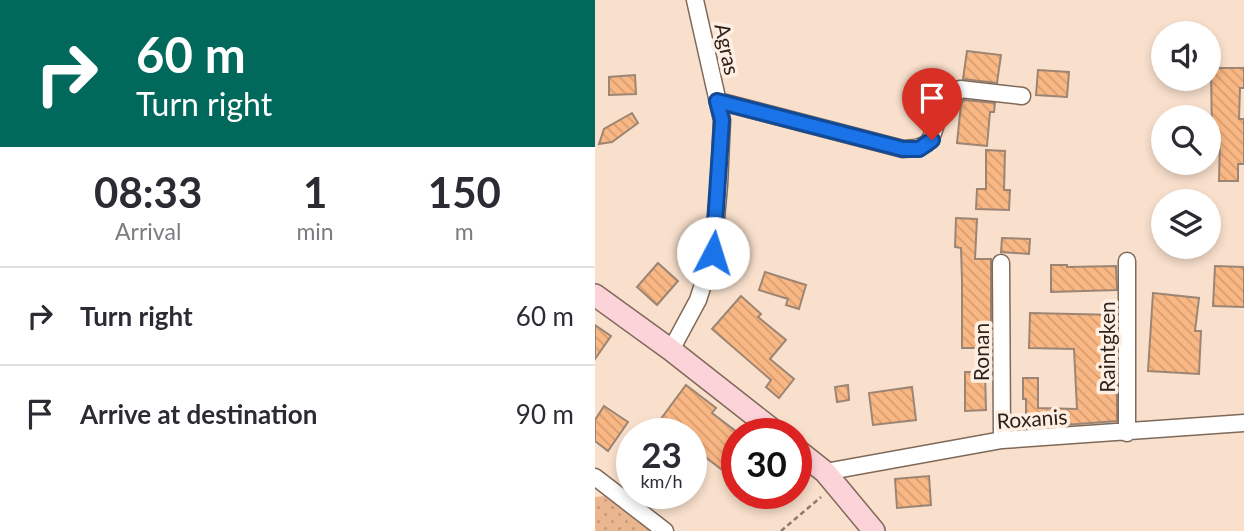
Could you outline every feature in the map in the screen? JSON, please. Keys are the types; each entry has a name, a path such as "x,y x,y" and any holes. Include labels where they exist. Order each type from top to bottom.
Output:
{"street":[{"name":"Agras","path":"671,350 698,300 713,253 722,120 695,0"},
{"path":"717,101 903,149 919,149 932,140 941,112 960,89 1022,96"},
{"name":"Raintgken","path":"1127,433 1128,261"},
{"name":"Ronan","path":"1001,263 1002,440"},
{"path":"595,295 758,418"},
{"name":"Roxanis","path":"831,478 1002,440 1244,423"},
{"path":"812,462 831,478 874,531"},
{"path":"595,478 665,531"}],"path":[{"path":"781,531 831,478"}],"shaded area":[{"path":"606,496 613,500 616,502 616,509 625,509 653,531 595,531 595,497"}],"building":[{"path":"967,51 1001,55 997,83 963,79"},
{"path":"1221,68 1244,68 1239,119 1244,119 1244,164 1238,164 1238,181 1219,181 1221,105 1212,105 1211,91 1221,91"},
{"path":"1038,70 1069,72 1067,97 1036,95"},
{"path":"635,75 636,94 609,95 609,77"},
{"path":"964,100 995,103 994,112 990,112 987,146 957,143 961,104"},
{"path":"632,113 638,123 612,142 599,144 604,129"},
{"path":"986,150 1005,151 1004,190 1010,190 1009,210 976,209 977,189 986,189"},
{"path":"956,218 977,219 975,259 991,259 991,348 962,348 961,248 955,247"},
{"path":"1002,238 1030,239 1029,254 1001,252"},
{"path":"658,263 678,281 657,305 637,287"},
{"path":"1051,265 1116,266 1117,290 1051,292"},
{"path":"1215,266 1244,267 1244,307 1213,306"},
{"path":"765,272 806,285 799,309 786,305 788,299 759,290"},
{"path":"1153,293 1199,298 1195,331 1201,331 1199,374 1148,371"},
{"path":"741,296 761,314 758,317 786,340 770,359 794,379 779,398 766,387 771,380 712,329"},
{"path":"1030,313 1117,315 1117,421 1026,428 1023,378 1038,378 1038,408 1077,409 1074,349 1029,348"},
{"path":"595,325 611,336 595,359"},
{"path":"965,372 985,372 986,410 965,411"},
{"path":"686,385 716,408 712,413 721,420 721,469 707,458 707,418 661,418"},
{"path":"848,385 849,400 837,402 835,387"},
{"path":"912,387 916,420 873,425 869,393"},
{"path":"604,406 622,418 616,418 616,439 608,451 595,441 595,420"},
{"path":"929,476 931,505 897,508 895,479"}],"route":[{"path":"713,253 722,120 717,101 903,149 919,149 932,140"}]}
